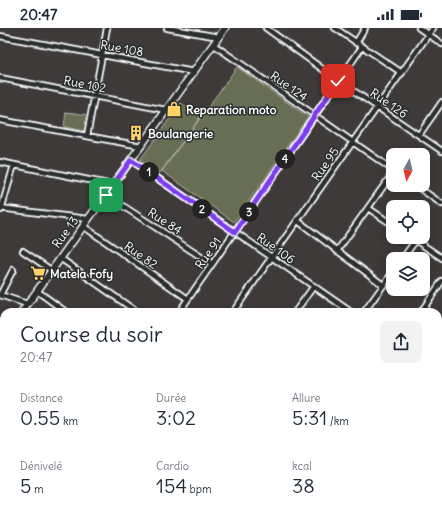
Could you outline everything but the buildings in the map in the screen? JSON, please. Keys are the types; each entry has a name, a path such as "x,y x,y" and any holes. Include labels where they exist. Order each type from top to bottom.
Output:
{"street":[{"path":"87,136 107,28"},
{"path":"167,28 218,37"},
{"name":"Rue 13","path":"24,308 225,28"},
{"name":"Rue 126","path":"266,28 338,81 442,151"},
{"path":"335,28 402,74"},
{"path":"356,42 365,28"},
{"path":"419,28 442,44"},
{"name":"Rue 95","path":"236,308 434,28"},
{"name":"Rue 108","path":"0,36 194,72"},
{"name":"Rue 124","path":"214,45 386,165"},
{"name":"Rue 91","path":"182,308 362,47"},
{"name":"Rue 102","path":"0,78 166,110"},
{"path":"419,135 442,102"},
{"path":"0,120 141,146"},
{"name":"Rue 106","path":"131,160 345,308"},
{"path":"0,162 113,185"},
{"path":"14,165 0,209 88,219"},
{"path":"337,251 386,183"},
{"path":"425,192 442,204"},
{"name":"Rue 84","path":"106,195 212,264"},
{"path":"368,208 386,220"},
{"path":"298,221 383,286"},
{"name":"Rue 82","path":"83,226 188,299"},
{"path":"422,244 442,258"},
{"path":"23,251 51,270"},
{"path":"60,258 132,308"},
{"path":"13,270 0,295 27,304"},
{"path":"424,308 442,281"},
{"path":"367,308 386,282"},
{"path":"298,308 314,286"},
{"path":"36,291 60,308"}],"green space":[{"path":"237,67 308,117 234,222 162,171"},
{"path":"181,103 201,116 160,173 140,160"},
{"path":"66,112 88,115 85,131 64,127"}],"waterway":[{"path":"0,117 132,141"}],"place":[{"name":"Reparation moto","path":"174,109"},
{"name":"Boulangerie","path":"136,133"},
{"name":"Matela Fofy","path":"38,273"}],"route":[{"path":"106,195 131,160 235,232 338,81"}]}
